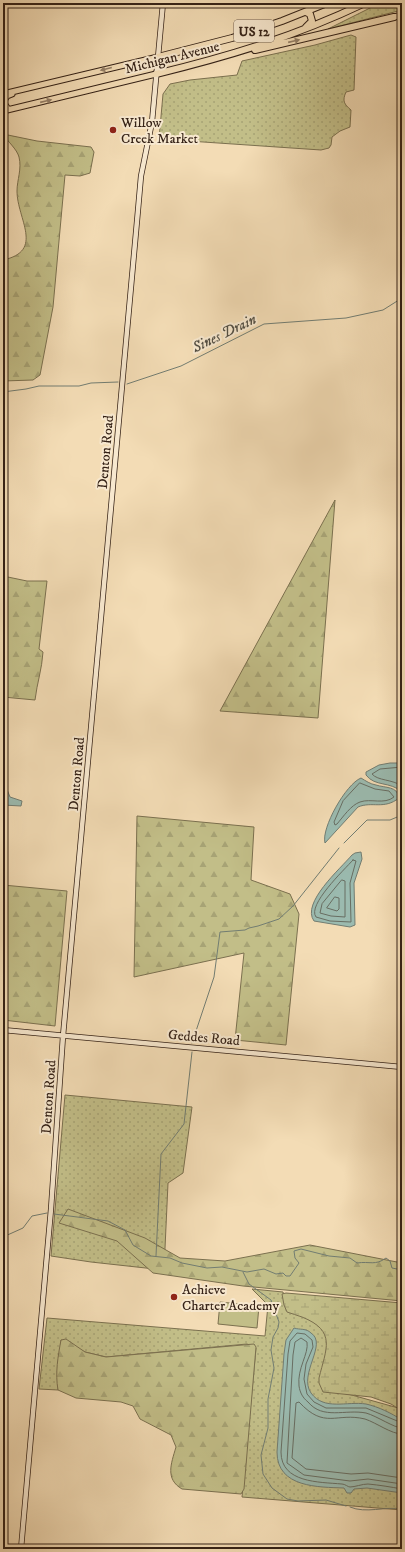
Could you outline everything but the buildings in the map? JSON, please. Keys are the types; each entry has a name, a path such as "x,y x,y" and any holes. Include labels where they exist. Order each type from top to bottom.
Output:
{"highway":[{"name":"Michigan Avenue","path":"158,57 232,38 327,3"},
{"name":"Michigan Avenue","path":"156,74 242,52 300,32 365,3"},
{"path":"300,32 312,21 310,14 306,12"},
{"path":"242,52 255,51 394,18"}],"main road":[{"path":"394,18 402,15"},
{"name":"Michigan Avenue","path":"3,94 158,57"},
{"name":"Michigan Avenue","path":"5,110 156,74"},
{"path":"5,110 4,99 22,89"}],"street":[{"name":"Denton Road","path":"21,1549 51,1209 63,1036 141,176 151,128 163,3"},
{"name":"Geddes Road","path":"3,1030 402,1067"}],"green space":[{"path":"380,3 402,3 402,10 328,29"},
{"path":"351,35 356,37 354,90 346,92 344,98 345,104 351,110 350,127 340,131 332,137 329,148 321,150 159,139 163,94 170,84 190,80 237,75 242,61 315,45"},
{"path":"3,134 37,141 91,147 94,152 90,173 80,176 65,175 53,307 40,375 33,380 3,381 3,260 16,256 23,249 26,242 26,233 18,202 17,191 20,166 19,157"},
{"path":"335,500 318,718 220,711"},
{"path":"3,576 27,581 47,581 39,649 43,652 35,700 3,697"},
{"path":"137,816 254,827 251,880 290,894 299,914 286,1045 235,1040 244,953 134,977"},
{"path":"3,885 67,891 55,1026 3,1020"},
{"path":"65,1095 192,1107 183,1173 168,1183 164,1270 51,1256"},
{"path":"68,1209 145,1238 180,1258 225,1261 310,1245 402,1263 402,1301 243,1286 153,1273 117,1241 59,1223"},
{"path":"252,1289 283,1292 287,1307 329,1331 323,1387 402,1409 402,1510 242,1497 256,1348 247,1344 106,1357 85,1352 61,1340 58,1390 39,1389 47,1318 265,1336 268,1305"},
{"path":"286,1293 402,1303 402,1411 391,1404 371,1397 323,1392 319,1383 319,1378 326,1350 325,1335 313,1322 287,1312 282,1294"},
{"path":"220,1302 259,1306 257,1328 218,1324"},
{"path":"66,1339 85,1352 106,1357 254,1344 256,1347 244,1489 241,1494 182,1489 173,1481 171,1476 171,1465 176,1447 171,1435 140,1419 133,1406 121,1402 76,1398 58,1390 57,1371 59,1352 61,1340"}],"water":[{"path":"402,763 402,792 393,786 378,783 366,775 366,772 379,765"},
{"path":"361,778 372,784 394,789 399,798 388,804 363,805 358,807 325,843 327,827 336,807 348,789"},
{"path":"3,786 6,787 10,797 22,801 21,806 3,805"},
{"path":"361,852 362,859 354,883 355,925 350,927 314,921 311,914 317,896 331,877 352,855"},
{"path":"294,1328 307,1330 315,1338 315,1352 308,1377 308,1385 311,1393 316,1399 329,1404 366,1404 385,1410 402,1420 402,1493 367,1488 354,1489 351,1493 347,1493 344,1488 312,1486 301,1483 284,1473 279,1464 277,1452 284,1354 286,1340"}],"waterway":[{"name":"Sines Drain","path":"127,384 181,366 264,324 346,318 383,310 402,298"},
{"name":"Sines Drain","path":"3,392 39,386 79,386 91,383 118,382"},
{"path":"344,843 367,820 390,820 402,815"},
{"path":"192,1043 214,977 220,932 245,930 279,919 293,906 339,848"},
{"path":"156,1256 161,1154 184,1124 192,1052"},
{"path":"3,1237 23,1228 32,1216 47,1213"},
{"path":"54,1214 108,1221 125,1230 133,1245 151,1256 170,1258 182,1263 207,1268 222,1267 247,1272 264,1269 276,1274 283,1273 286,1276 290,1276 299,1263 295,1258 294,1251 301,1249 329,1256 350,1258 357,1263 375,1263 386,1258 390,1261 392,1268 402,1270"},
{"path":"243,1272 249,1284 271,1300 279,1322 278,1328 273,1337 271,1350 274,1368 268,1399 268,1428 261,1455 263,1474 272,1488 287,1499 298,1501 326,1500 346,1506"},
{"path":"350,1507 362,1510 389,1508 402,1509"}],"place":[{"name":"Willow Creek Market","path":"113,130"},
{"name":"Achieve Charter Academy","path":"174,1297"}]}
